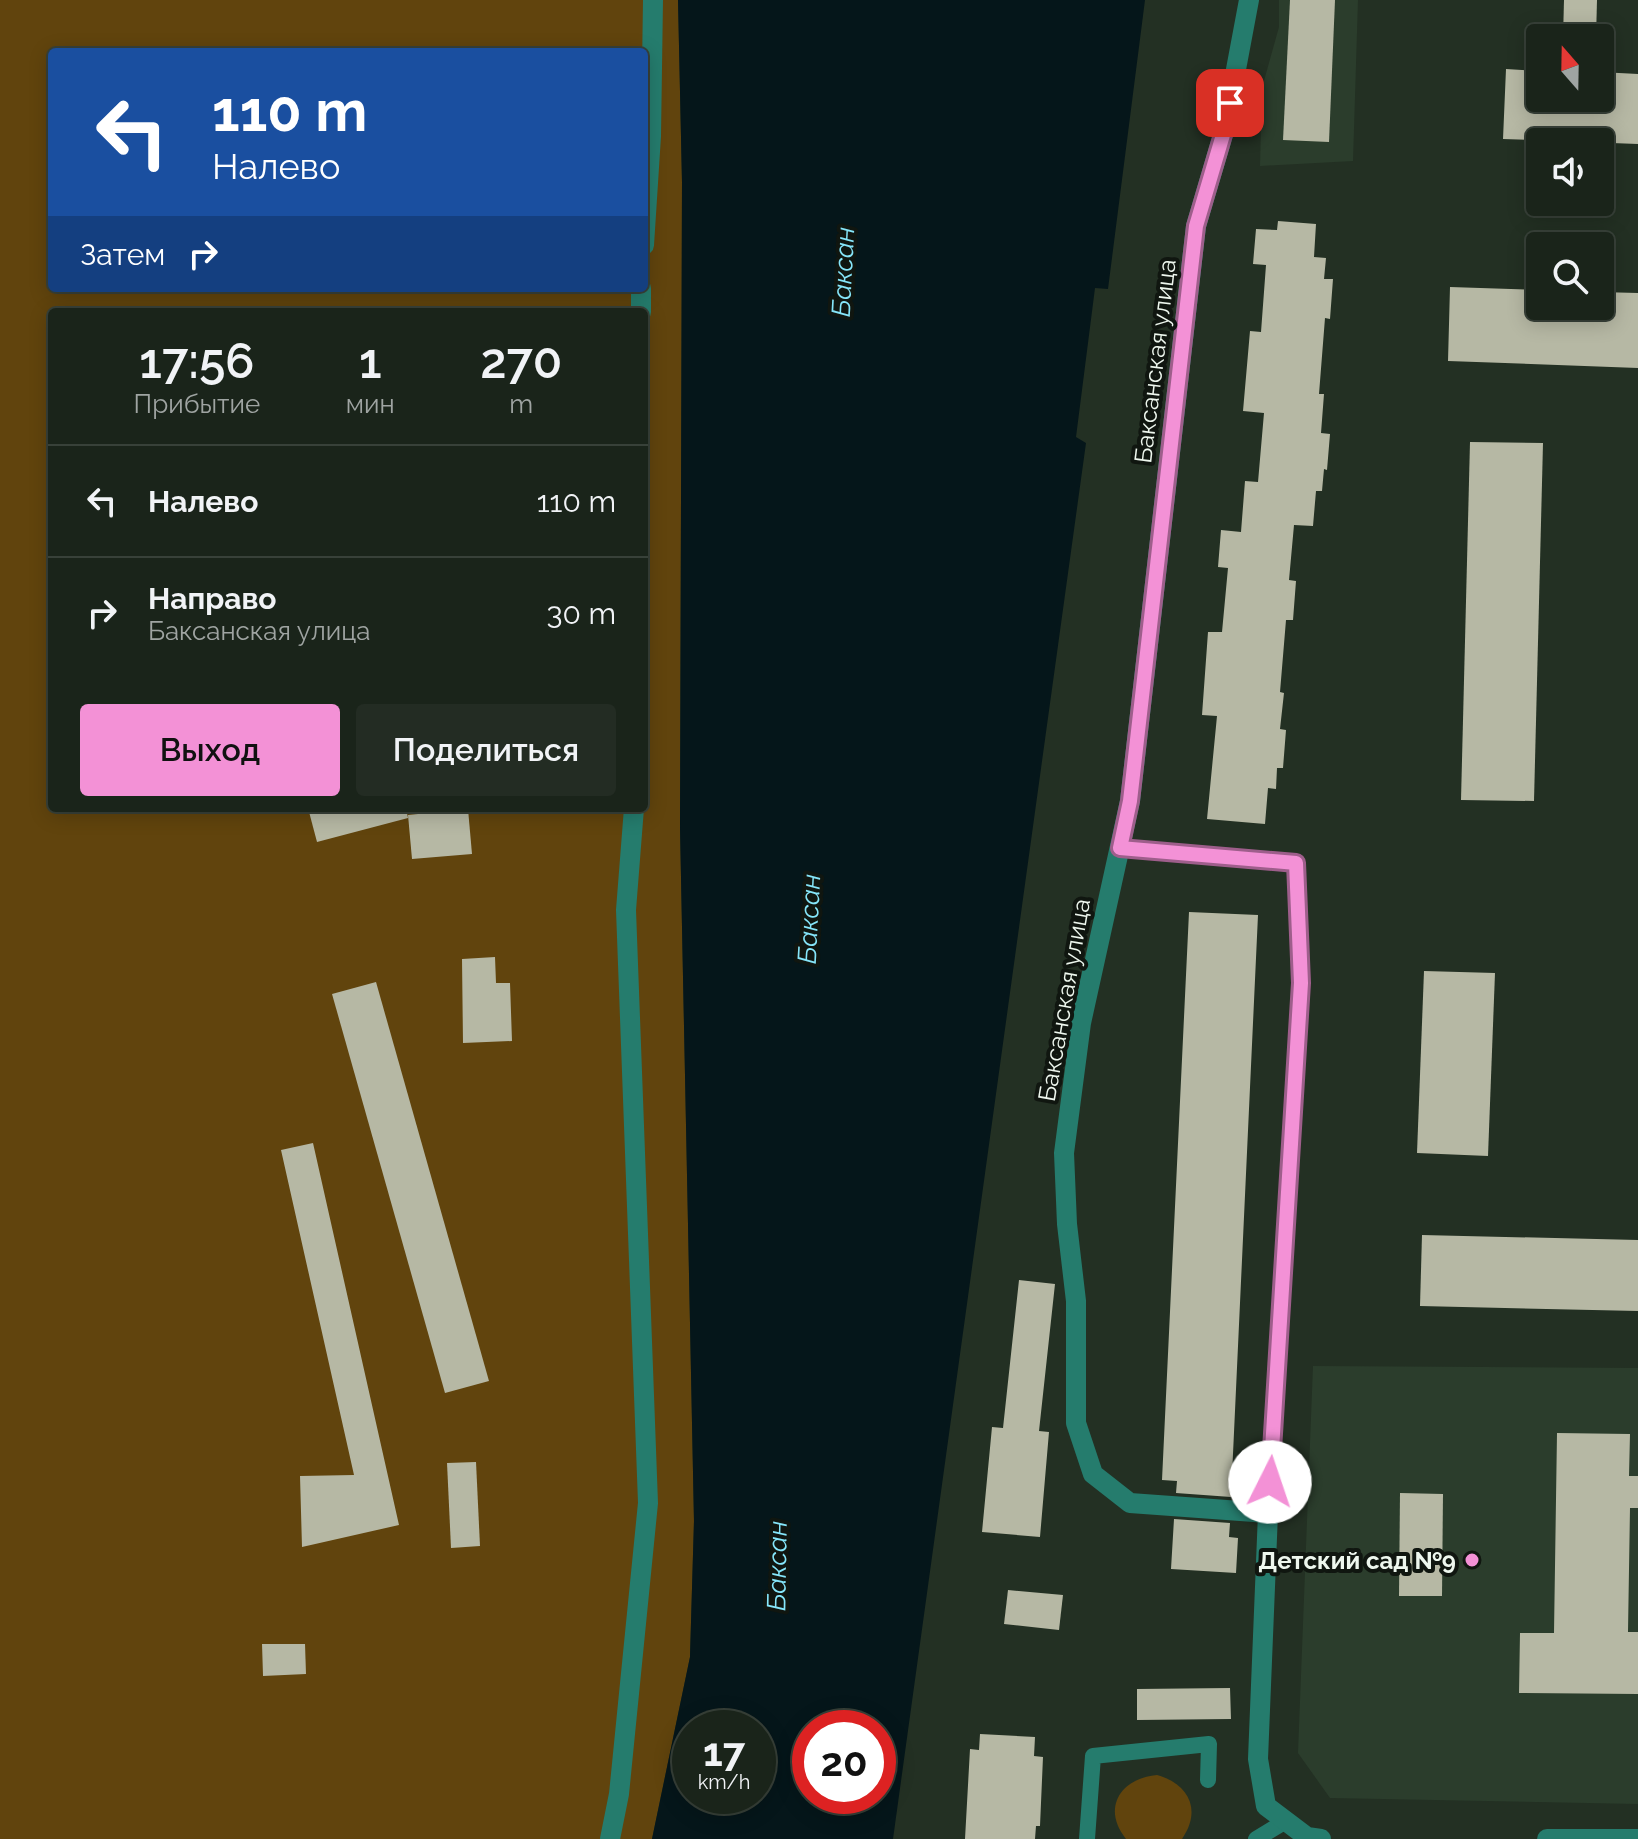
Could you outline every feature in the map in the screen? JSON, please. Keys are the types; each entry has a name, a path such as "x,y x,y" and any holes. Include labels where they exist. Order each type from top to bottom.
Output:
{"street":[{"path":"648,183 653,0"},
{"name":"Баксанская улица","path":"1249,0 1225,128 1196,226 1130,801 1081,1023 1064,1153 1067,1224 1076,1301 1076,1423 1093,1474 1130,1503 1268,1513"},
{"path":"610,1839 619,1794 648,1503 626,910 634,812"},
{"path":"1268,1513 1258,1759 1266,1806 1307,1837 1321,1839"},
{"path":"1547,1839 1638,1839"}],"lane":[{"path":"1120,848 1296,863 1301,983 1268,1513"},
{"path":"1087,1839 1093,1756 1209,1744 1208,1780"},
{"path":"1256,1839 1286,1821"}],"shaded area":[{"path":"0,0 678,0 682,182 680,827 694,1521 690,1657 679,1710 672,1710 672,1743 652,1839 0,1839"},
{"path":"1279,0 1358,0 1353,161 1260,166 1262,88 1279,27"},
{"name":"Детский сад №9","path":"1313,1366 1638,1368 1638,1804 1330,1798 1298,1753"},
{"path":"1157,1775 1177,1785 1189,1800 1191,1818 1188,1828 1182,1839 1126,1839 1115,1816 1119,1796 1133,1782"}],"water":[{"name":"Баксан","path":"678,0 1145,0 1108,289 1095,288 1076,437 1086,443 893,1839 652,1839 672,1743 672,1814 776,1814 776,1710 679,1710 690,1657 694,1521 680,827 682,182"}],"building":[{"path":"1290,0 1335,0 1329,142 1283,140"},
{"path":"1564,0 1597,0 1596,24 1563,24"},
{"path":"1506,69 1526,70 1526,112 1614,112 1614,73 1638,74 1638,144 1614,143 1614,128 1526,128 1526,140 1503,139"},
{"path":"1278,221 1316,224 1314,257 1326,258 1324,279 1333,279 1330,319 1325,318 1319,394 1324,394 1321,433 1330,434 1327,470 1324,469 1322,491 1316,491 1313,526 1294,525 1289,580 1296,581 1293,620 1286,620 1280,692 1284,693 1280,729 1286,730 1283,768 1277,768 1276,789 1268,788 1265,824 1207,819 1217,716 1202,715 1208,632 1222,632 1228,568 1218,567 1221,530 1241,532 1245,481 1258,482 1264,413 1243,411 1250,331 1261,332 1266,265 1253,264 1256,229 1277,230"},
{"path":"1450,287 1526,290 1526,320 1614,320 1614,292 1638,293 1638,368 1448,361"},
{"path":"1470,442 1543,443 1534,801 1461,800"},
{"path":"309,812 407,812 408,818 317,842"},
{"path":"468,812 472,854 412,859 408,815"},
{"path":"1189,912 1258,915 1231,1497 1176,1493 1177,1481 1162,1480"},
{"path":"495,957 496,983 510,983 512,1041 463,1043 462,959"},
{"path":"1424,971 1495,973 1488,1156 1417,1153"},
{"path":"376,982 489,1381 445,1393 332,994"},
{"path":"313,1143 399,1525 302,1547 300,1476 354,1475 281,1150"},
{"path":"1422,1235 1638,1240 1638,1311 1420,1306"},
{"path":"1019,1280 1055,1284 1039,1431 1049,1432 1040,1537 982,1532 992,1427 1003,1428"},
{"path":"1557,1433 1630,1434 1629,1476 1638,1476 1638,1508 1630,1508 1628,1632 1638,1632 1638,1694 1519,1693 1520,1633 1554,1633"},
{"path":"476,1462 480,1546 451,1548 447,1463"},
{"path":"1400,1493 1443,1494 1442,1596 1399,1596"},
{"path":"1174,1519 1230,1523 1229,1537 1238,1538 1236,1573 1171,1569"},
{"path":"1008,1590 1063,1595 1059,1630 1004,1624"},
{"path":"262,1644 305,1644 306,1674 263,1676"},
{"path":"1230,1688 1231,1719 1137,1720 1137,1689"},
{"path":"980,1734 1035,1737 1034,1756 1043,1757 1040,1826 1036,1826 1035,1839 965,1839 970,1749 979,1750"}],"place":[{"name":"Детский сад №9","path":"1472,1560"}],"route":[{"path":"1230,103 1196,226 1130,801 1120,848 1296,863 1301,983 1270,1482"}]}
